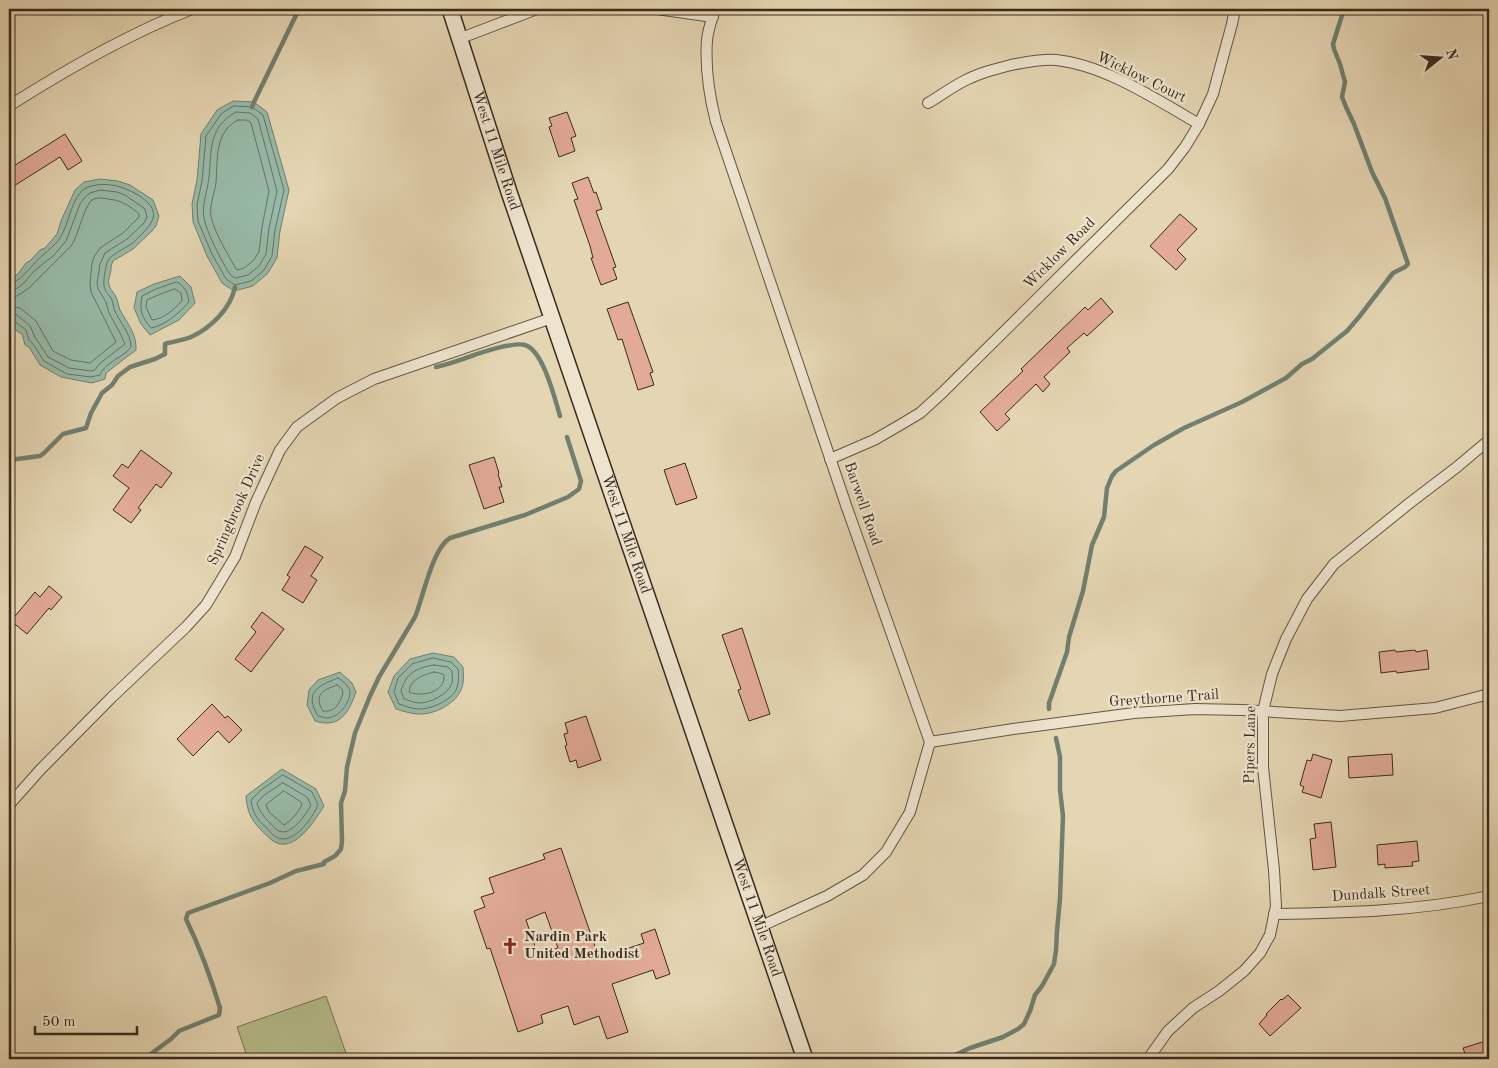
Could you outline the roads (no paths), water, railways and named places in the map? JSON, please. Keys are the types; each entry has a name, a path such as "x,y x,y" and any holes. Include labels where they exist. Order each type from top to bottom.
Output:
{"street":[{"path":"9,106 43,84 102,51 192,9"},
{"name":"West 11 Mile Road","path":"450,9 552,318 805,1059"},
{"path":"460,38 537,9"},
{"path":"657,9 714,13"},
{"name":"Wicklow Road","path":"830,459 874,440 920,412 942,393 1168,169 1185,147 1199,124 1213,94 1235,9"},
{"name":"Barwell Road","path":"714,13 708,38 707,64 708,90 716,122 830,459 930,742"},
{"name":"Wicklow Court","path":"928,103 963,81 989,70 1035,60 1057,60 1103,72 1199,124"},
{"name":"Springbrook Drive","path":"9,805 104,704 186,627 206,605 235,557 256,502 280,450 297,426 337,398 374,378 552,318"},
{"name":"Pipers Lane","path":"1148,1059 1168,1031 1193,1008 1219,991 1244,971 1260,953 1270,935 1276,906 1274,870 1262,767 1263,711 1272,674 1286,639 1307,599 1334,564 1489,440"},
{"name":"Greythorne Trail","path":"930,742 1134,713 1195,709 1340,716 1435,708 1489,694"},
{"path":"759,927 827,896 863,875 886,852 910,812 930,742"},
{"name":"Dundalk Street","path":"1274,914 1412,909 1489,896"}],"water":[{"path":"233,101 254,102 267,112 289,190 280,231 277,258 268,273 253,286 234,291 222,283 207,256 193,222 192,204 197,180 201,134 217,110"},
{"path":"100,179 118,181 130,185 153,200 159,216 156,226 152,231 133,249 113,261 111,266 109,285 133,334 136,350 106,373 105,379 92,383 61,377 40,365 29,347 25,345 22,334 9,321 9,280 18,274 26,263 40,250 45,248 57,234 75,190 84,182"},
{"path":"180,276 191,287 195,303 179,320 150,335 141,324 134,308 137,292 154,284"},
{"path":"433,653 454,657 463,667 463,683 458,696 447,706 426,714 413,714 396,709 388,692 394,676 410,659"},
{"path":"340,672 352,683 356,692 349,708 342,717 333,722 315,721 307,705 309,690 318,680"},
{"path":"282,769 316,789 324,806 303,834 296,840 281,844 273,841 255,823 247,806 246,796"}],"waterway":[{"path":"252,107 299,9"},
{"path":"1049,709 1049,703 1067,652 1069,637 1083,591 1092,545 1104,517 1107,488 1116,471 1154,445 1184,428 1242,402 1286,378 1347,331 1393,273 1408,264 1385,198 1372,172 1342,97 1345,82 1333,44 1344,9"},
{"path":"9,460 40,456 63,434 86,428 91,413 102,393 112,385 118,376 130,367 165,354 165,344 188,338 213,323 225,310 235,287"},
{"path":"436,367 502,347 525,345 531,349 543,365 560,416"},
{"path":"144,1059 179,1031 219,1015 220,1008 213,986 201,952 186,919 188,913 270,883 296,871 324,864 341,849 341,803 345,791 347,767 355,733 379,677 415,617 438,552 450,538 525,515 568,497 579,489 581,481 567,437"},
{"path":"941,1059 1003,1037 1024,1024 1035,995 1054,964 1060,898 1063,816 1060,790 1060,757 1056,738"}],"place":[{"name":"Nardin Park United Methodist","path":"510,946"}]}
